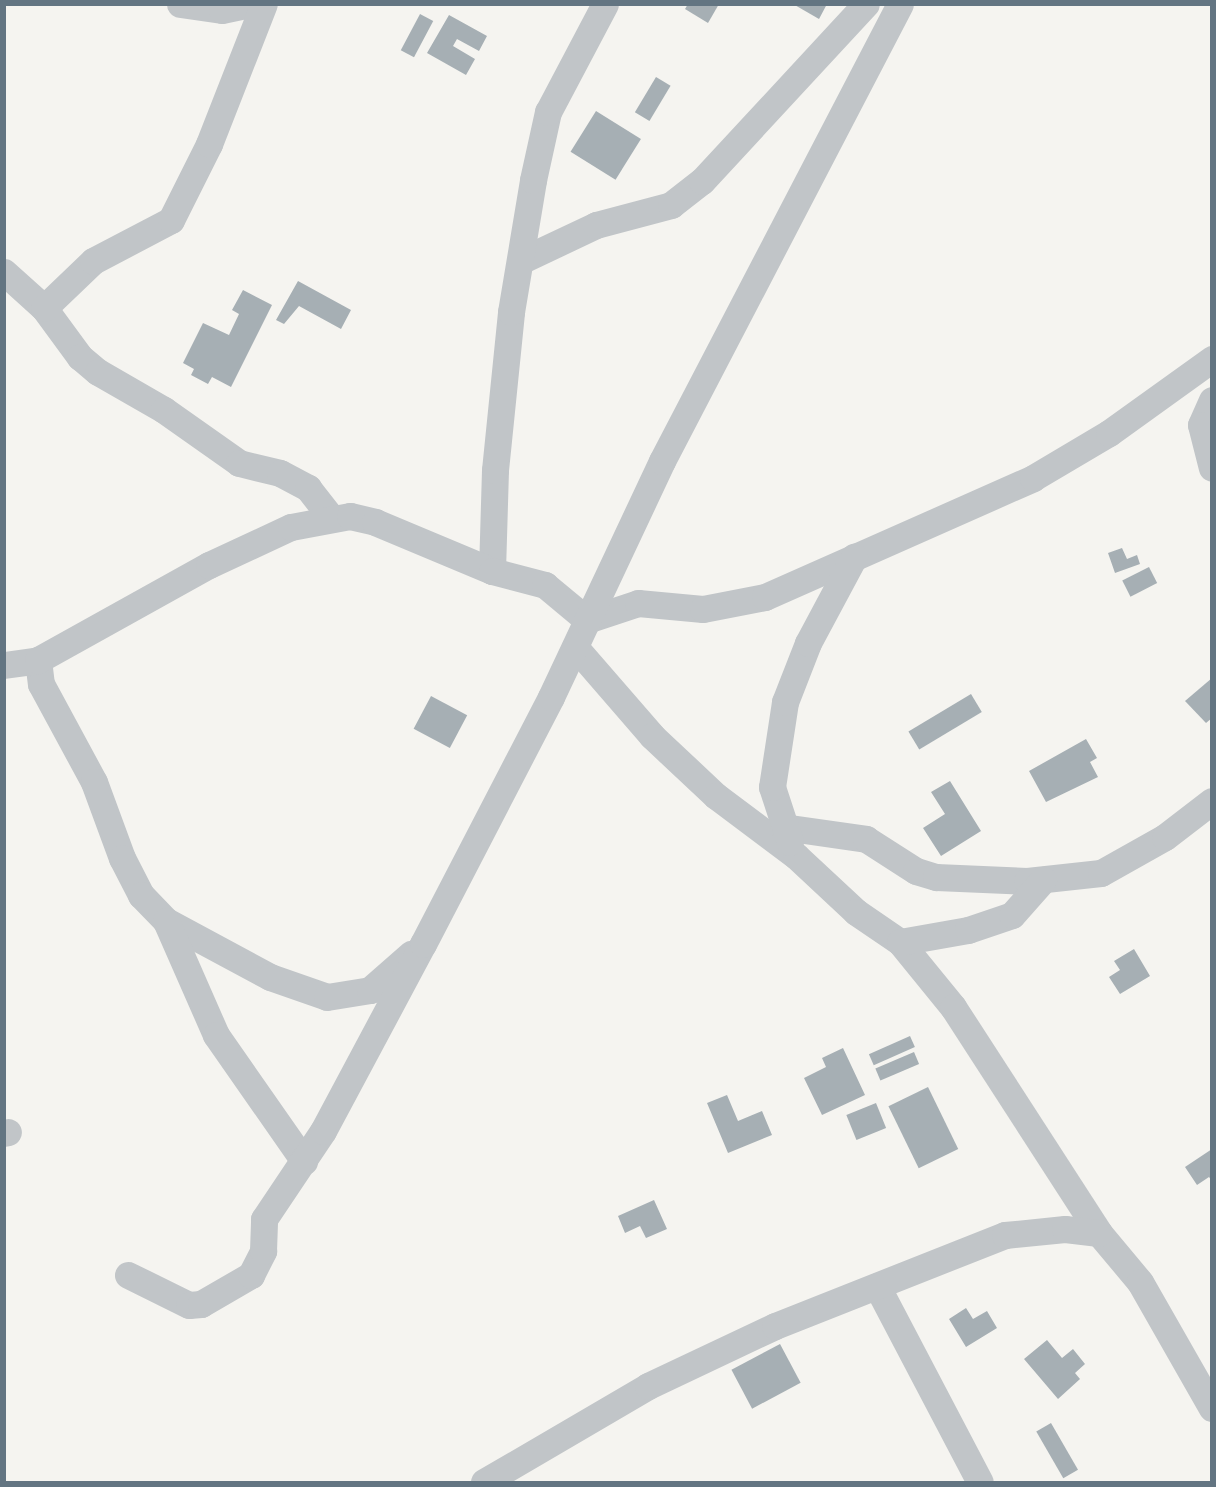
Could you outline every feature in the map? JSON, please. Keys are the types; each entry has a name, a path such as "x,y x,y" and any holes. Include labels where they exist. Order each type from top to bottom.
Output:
{"street":[{"path":"180,4 222,10 250,4"},
{"path":"44,308 93,261 171,220 209,144 264,4"},
{"path":"492,572 495,470 520,261 548,112 605,4"},
{"path":"520,261 596,225 643,215 679,199 702,181 866,4"},
{"path":"128,1275 189,1305 239,1283 251,1275 259,1260 264,1219 304,1161 423,944 575,647 662,461 900,4"},
{"path":"4,272 44,308 80,357 98,372 164,410 239,463 280,473 308,488 332,519"},
{"path":"587,620 638,603 703,609 765,597 1033,478 1109,433 1212,359"},
{"path":"1212,400 1201,425 1212,468"},
{"path":"4,665 38,660 209,565 291,527 350,516 375,522 492,572 545,585 587,620"},
{"path":"796,856 783,827 772,787 785,702 808,643 854,557"},
{"path":"575,647 689,772 796,856 856,912 900,942 953,1007 1099,1233 1140,1282 1212,1408"},
{"path":"38,660 41,684 94,782 122,858 141,895 166,921 270,977 327,997 370,990 423,944"},
{"path":"783,827 866,839 916,871 936,877 1043,880 1101,873 1165,837 1212,801"},
{"path":"900,942 968,930 1012,915 1043,880"},
{"path":"166,921 216,1035 304,1161"},
{"path":"484,1482 659,1381 776,1326 1005,1235 1065,1229 1099,1233"},
{"path":"877,1286 981,1482"}],"building":[{"path":"688,4 719,4 708,23 685,9"},
{"path":"793,4 827,4 819,19"},
{"path":"420,14 433,21 414,57 401,50"},
{"path":"449,15 487,36 479,51 457,39 453,46 475,59 466,75 427,53"},
{"path":"656,77 671,86 649,121 635,112"},
{"path":"596,111 641,139 616,180 571,152"},
{"path":"298,281 351,310 341,329 299,306 284,324 276,320"},
{"path":"243,290 272,305 231,387 212,377 208,384 191,375 194,369 183,363 203,323 229,335 239,314 232,310"},
{"path":"1122,548 1127,559 1137,555 1140,564 1115,573 1108,553"},
{"path":"1149,567 1157,583 1130,597 1122,581"},
{"path":"1212,678 1212,718 1206,723 1185,701"},
{"path":"971,694 982,712 919,750 908,732"},
{"path":"431,696 467,715 450,748 414,729"},
{"path":"1086,739 1097,758 1090,762 1098,777 1046,802 1029,771"},
{"path":"950,781 981,831 941,856 923,828 945,814 931,792"},
{"path":"1134,949 1150,976 1120,994 1109,977 1120,970 1114,961"},
{"path":"910,1036 915,1047 874,1065 869,1054"},
{"path":"843,1048 865,1095 822,1115 804,1078 826,1067 822,1058"},
{"path":"914,1052 919,1064 880,1080 875,1068"},
{"path":"928,1087 958,1149 919,1168 888,1106"},
{"path":"727,1095 738,1121 762,1111 772,1135 728,1153 707,1103"},
{"path":"876,1103 886,1128 856,1140 846,1115"},
{"path":"1212,1149 1212,1181 1209,1177 1197,1185 1185,1167"},
{"path":"654,1200 667,1229 646,1238 640,1226 625,1233 618,1216"},
{"path":"966,1308 973,1319 987,1311 997,1328 966,1347 949,1319"},
{"path":"1047,1340 1062,1358 1073,1349 1085,1364 1075,1373 1080,1379 1058,1399 1024,1359"},
{"path":"780,1344 801,1383 752,1409 731,1370"},
{"path":"1051,1423 1078,1470 1063,1478 1036,1432"}]}
